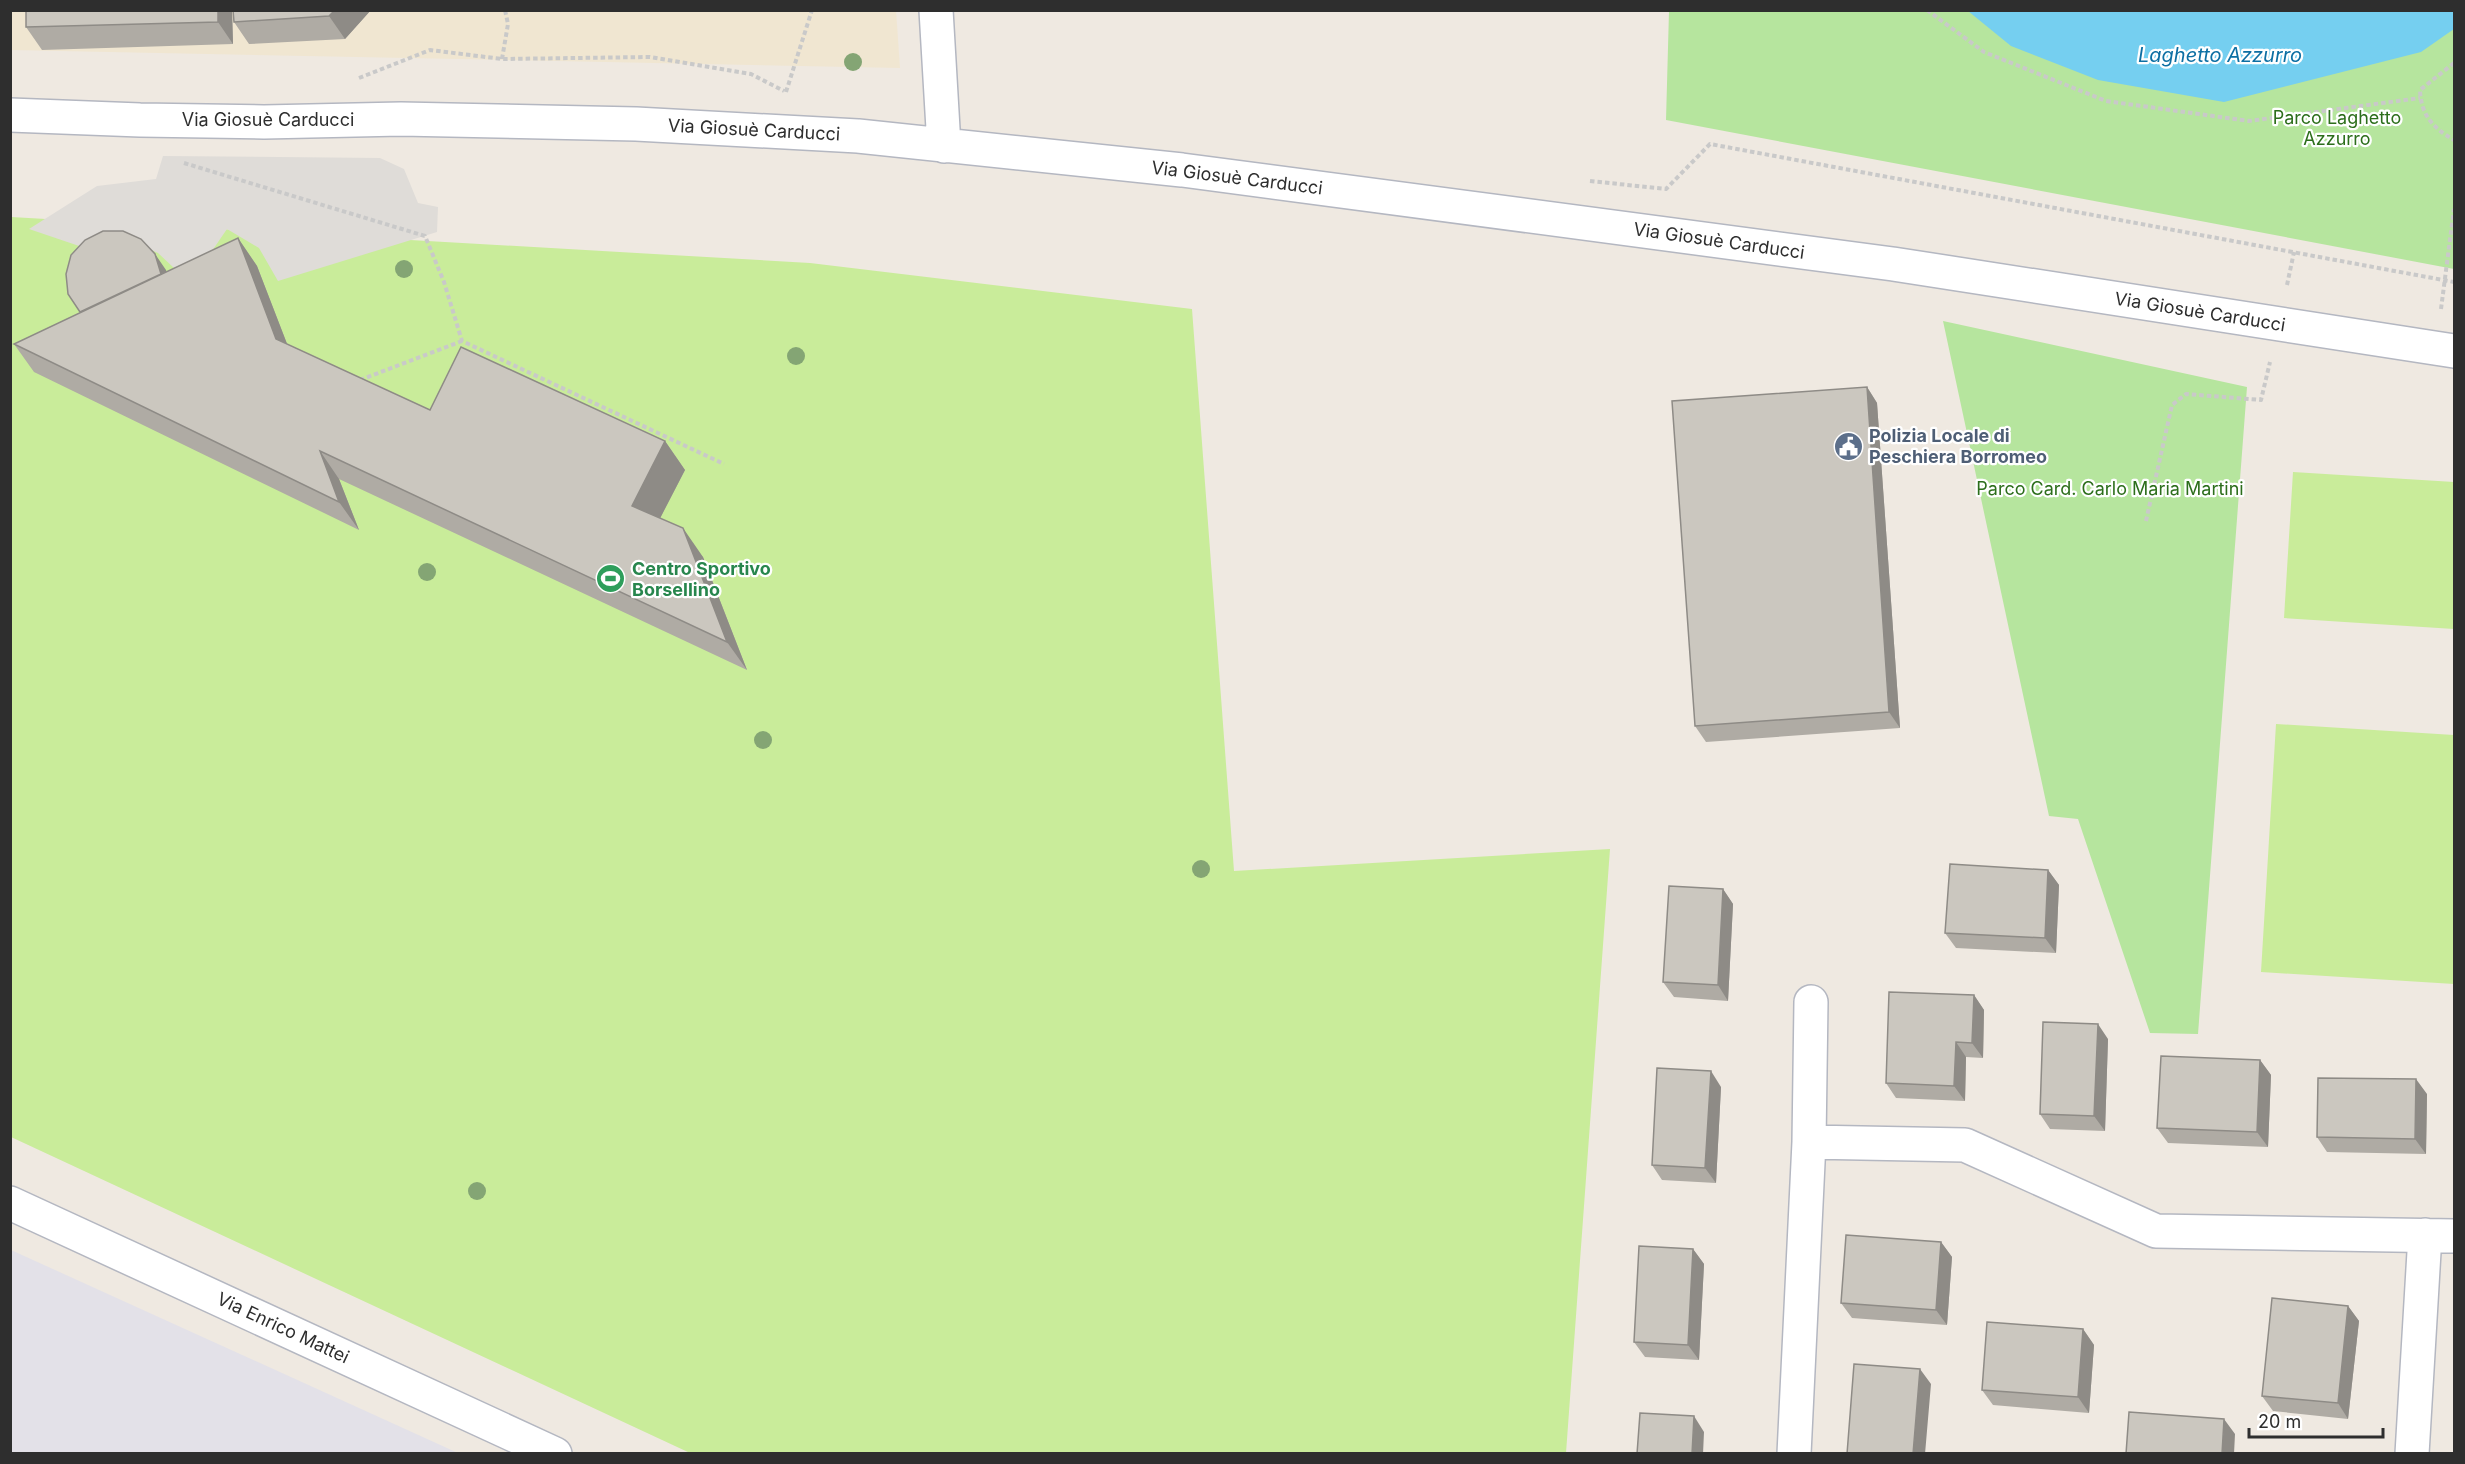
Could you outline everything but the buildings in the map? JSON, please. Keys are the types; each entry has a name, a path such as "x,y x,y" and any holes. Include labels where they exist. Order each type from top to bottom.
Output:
{"street":[{"path":"936,10 944,146"},
{"name":"Via Giosuè Carducci","path":"10,116 264,122 401,119 636,124 858,136 1182,170 1882,262 2454,351"},
{"path":"1794,1454 1809,1142 1811,1002"},
{"path":"1809,1142 1965,1144 2156,1231 2440,1235 2412,1454"},
{"name":"Via Enrico Mattei","path":"10,1203 555,1454"}],"path":[{"path":"502,59 508,24 505,10"},
{"path":"786,92 812,10"},
{"path":"1927,10 1984,52 2106,101 2249,121 2420,98"},
{"path":"2454,63 2420,90 2420,106 2428,119 2441,132 2454,140"},
{"path":"174,160 425,236 444,282 462,341"},
{"path":"2440,317 2454,209"},
{"path":"2446,280 2454,282"},
{"path":"357,381 462,341 724,465"},
{"path":"2146,521 2172,405 2186,394 2261,400"}],"shaded area":[{"path":"11,10 896,10 900,68 11,50"},
{"path":"163,156 380,158 404,169 418,203 438,207 437,232 278,281 259,248 227,229 190,283 158,253 131,241 88,249 29,229 97,186 156,179"},
{"path":"11,1250 458,1453 11,1453"}],"green space":[{"name":"Parco Laghetto Azzurro","path":"1669,11 2454,11 2454,269 1666,120"},
{"name":"Centro Sportivo Borsellino","path":"11,217 810,263 1192,309 1234,871 1610,849 1566,1453 690,1453 11,1137"},
{"name":"Parco Card. Carlo Maria Martini","path":"1943,321 2247,387 2198,1034 2150,1033 2078,819 2049,816"},
{"path":"2293,472 2454,482 2454,629 2284,618"},
{"path":"2276,724 2454,735 2454,984 2261,972"}],"water":[{"name":"Laghetto Azzurro","path":"2454,10 2454,29 2421,52 2224,102 2098,80 2011,46 1968,11"}],"place":[{"name":"Polizia Locale di Peschiera Borromeo","path":"1848,446"},
{"name":"Centro Sportivo Borsellino","path":"611,579"}]}
